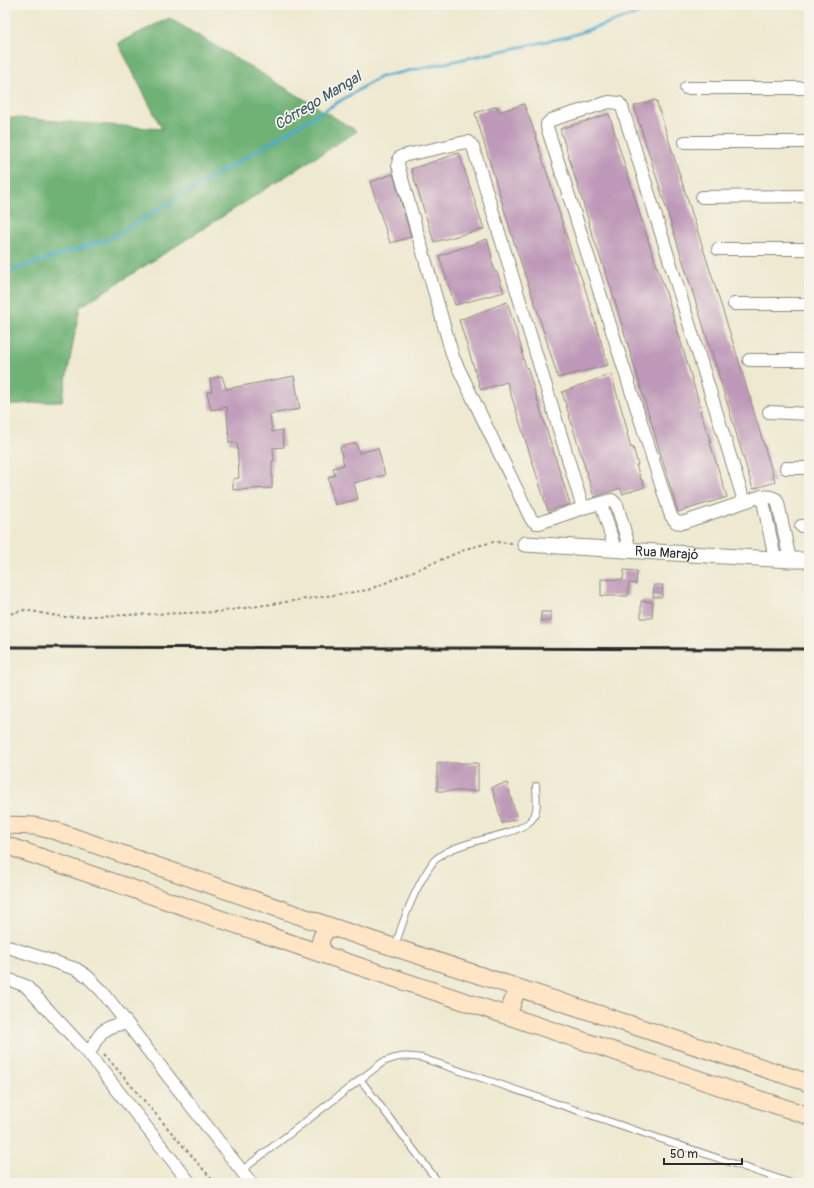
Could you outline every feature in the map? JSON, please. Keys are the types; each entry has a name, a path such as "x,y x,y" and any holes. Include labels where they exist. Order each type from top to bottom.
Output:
{"main road":[{"path":"5,825 34,826 56,832 332,927 809,1083"},
{"path":"5,845 325,955 809,1116"},
{"path":"325,955 320,946 321,937 332,927"},
{"path":"508,1016 517,988"}],"street":[{"path":"686,88 809,88"},
{"path":"744,501 622,107 619,103 609,102 551,120 547,124 547,128 671,516 676,522 682,523 744,501 762,496 771,497 776,499 778,503 790,560"},
{"path":"583,508 473,147 469,142 466,142 402,156 397,161 398,165 453,357 531,519 533,522 539,523 612,500 615,502 630,550"},
{"path":"685,142 809,142"},
{"path":"702,197 809,196"},
{"path":"718,249 809,249"},
{"path":"734,304 809,304"},
{"path":"749,360 809,360"},
{"path":"769,412 809,414"},
{"path":"786,468 809,468"},
{"path":"762,496 775,560"},
{"path":"601,503 615,549"},
{"name":"Rua Marajó","path":"520,543 775,560 809,560"},
{"path":"5,946 76,969 87,976 102,991 251,1183"},
{"path":"5,978 26,986 89,1054 190,1183"},
{"path":"89,1054 100,1034 115,1024 127,1024"}],"lane":[{"path":"395,948 405,913 422,879 435,860 445,852 459,846 513,831 528,824 534,818 536,809 536,786"},
{"path":"241,1171 383,1062 398,1056 409,1056 422,1058 791,1183"},
{"path":"360,1079 439,1183"},
{"path":"769,1183 772,1177"}],"path":[{"path":"5,615 24,610 63,617 217,612 368,590 469,548 493,542 520,543"}],"green space":[{"path":"169,18 357,131 80,307 62,401 5,405 5,117 162,129 118,43"}],"building":[{"path":"656,100 736,352 775,482 753,489 634,106"},
{"path":"524,104 532,125 575,263 584,285 608,365 558,378 514,242 475,113 497,106 499,112"},
{"path":"609,114 645,231 669,302 702,410 700,411 727,497 678,512 611,288 589,225 560,129"},
{"path":"459,153 484,229 434,242 411,169"},
{"path":"393,174 411,237 390,243 370,182"},
{"path":"487,239 495,272 497,272 504,292 455,305 439,256"},
{"path":"507,302 523,353 526,368 527,367 570,504 548,511 507,382 481,390 459,320"},
{"path":"611,374 625,421 631,448 633,447 638,465 636,465 645,487 622,494 621,488 594,497 562,392"},
{"path":"222,376 226,389 294,376 300,409 270,414 272,432 282,430 284,447 273,448 274,461 272,461 272,488 233,490 233,479 239,478 237,443 229,443 227,407 211,410 207,392 212,391 210,379"},
{"path":"356,443 359,453 378,448 385,475 354,483 358,499 335,505 328,477 335,475 333,468 344,465 340,447"},
{"path":"624,570 637,571 636,584 629,583 628,596 601,596 601,579 623,580"},
{"path":"654,585 663,585 662,597 653,597"},
{"path":"641,601 653,602 652,618 641,618"},
{"path":"541,612 551,612 551,621 541,621"},
{"path":"437,763 478,763 478,791 437,791"},
{"path":"507,783 517,819 502,823 492,787"}],"waterway":[{"name":"Córrego Mangal","path":"5,272 109,239 380,77 567,37 663,5"}],"railway":[{"path":"5,647 809,649"}]}
